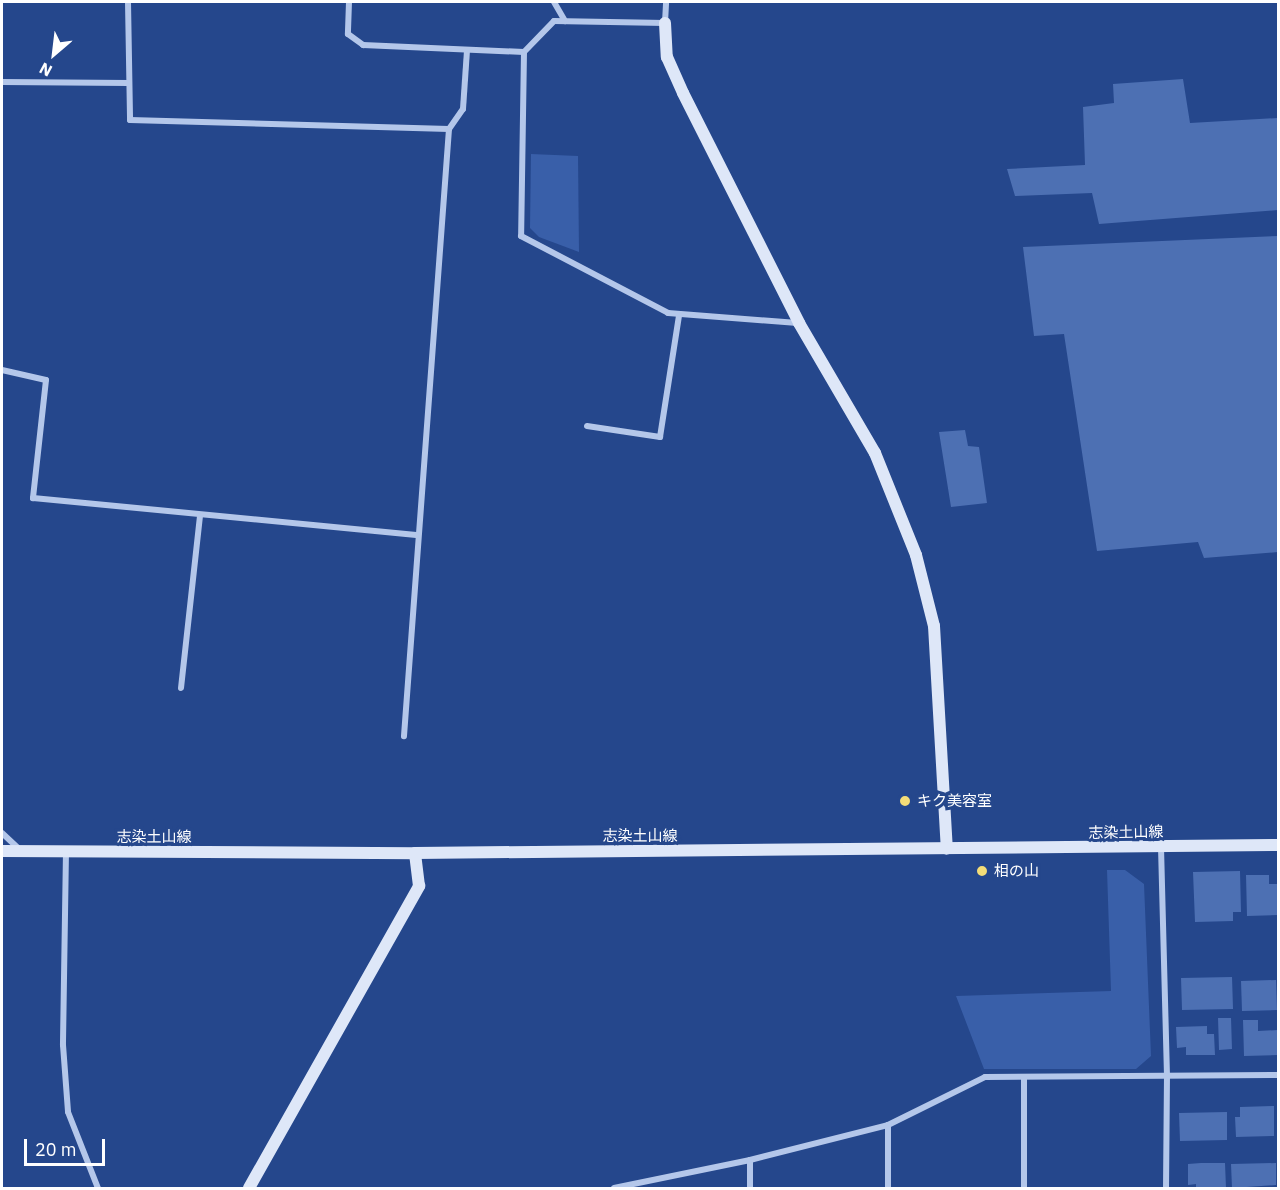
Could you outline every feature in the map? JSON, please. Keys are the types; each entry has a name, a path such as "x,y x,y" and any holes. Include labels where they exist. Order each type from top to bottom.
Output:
{"main road":[{"path":"665,23 667,57 683,93 799,323 875,453 916,555 934,626 947,849"},
{"name":"志染土山線","path":"2,851 416,853 1278,845"},
{"path":"249,1188 418,886 416,853"}],"street":[{"path":"128,2 130,120 449,129"},
{"path":"349,2 348,34 363,45 524,52"},
{"path":"554,2 566,21"},
{"path":"666,2 665,23 554,21 524,52 521,236 668,313 799,323"},
{"path":"404,736 416,535 449,129 463,109 467,51"},
{"path":"2,82 129,83"},
{"path":"588,426 660,436 679,315"},
{"path":"2,370 46,380 33,498 200,516 416,535"},
{"path":"181,688 200,516"},
{"path":"2,833 21,851"},
{"path":"1161,847 1167,1076 1166,1188"},
{"path":"66,851 63,1045 68,1112 98,1188"},
{"path":"614,1188 750,1160 888,1125 985,1077 1278,1075"},
{"path":"1024,1077 1024,1188"},
{"path":"888,1125 888,1188"},
{"path":"750,1160 750,1188"}],"shaded area":[{"path":"531,154 578,156 579,252 539,237 530,228"},
{"path":"1107,870 1125,870 1144,884 1151,1056 1136,1069 984,1069 956,996 1111,991"}],"building":[{"path":"1183,79 1190,123 1278,118 1278,210 1099,224 1092,193 1015,196 1007,169 1085,165 1083,107 1114,103 1113,84"},
{"path":"1278,236 1278,552 1204,558 1198,542 1097,551 1064,334 1034,336 1023,247"},
{"path":"965,430 968,446 979,447 987,503 951,507 939,432"},
{"path":"1240,871 1241,912 1233,912 1233,921 1195,922 1193,872"},
{"path":"1246,875 1269,875 1269,884 1278,884 1278,915 1247,916"},
{"path":"1232,977 1233,1009 1182,1010 1181,978"},
{"path":"1276,980 1277,1010 1242,1011 1241,981"},
{"path":"1218,1018 1231,1018 1232,1049 1219,1050"},
{"path":"1243,1020 1258,1020 1258,1031 1278,1030 1278,1055 1244,1056"},
{"path":"1207,1026 1207,1034 1214,1034 1215,1055 1186,1055 1186,1047 1177,1048 1176,1027"},
{"path":"1274,1106 1274,1136 1236,1137 1235,1117 1240,1117 1240,1107"},
{"path":"1227,1112 1227,1140 1180,1141 1179,1113"},
{"path":"1225,1163 1226,1188 1196,1188 1196,1184 1188,1185 1188,1164"},
{"path":"1276,1163 1276,1185 1232,1188 1231,1164"}],"place":[{"name":"キク美容室","path":"905,801"},
{"name":"相の山","path":"982,871"}]}
